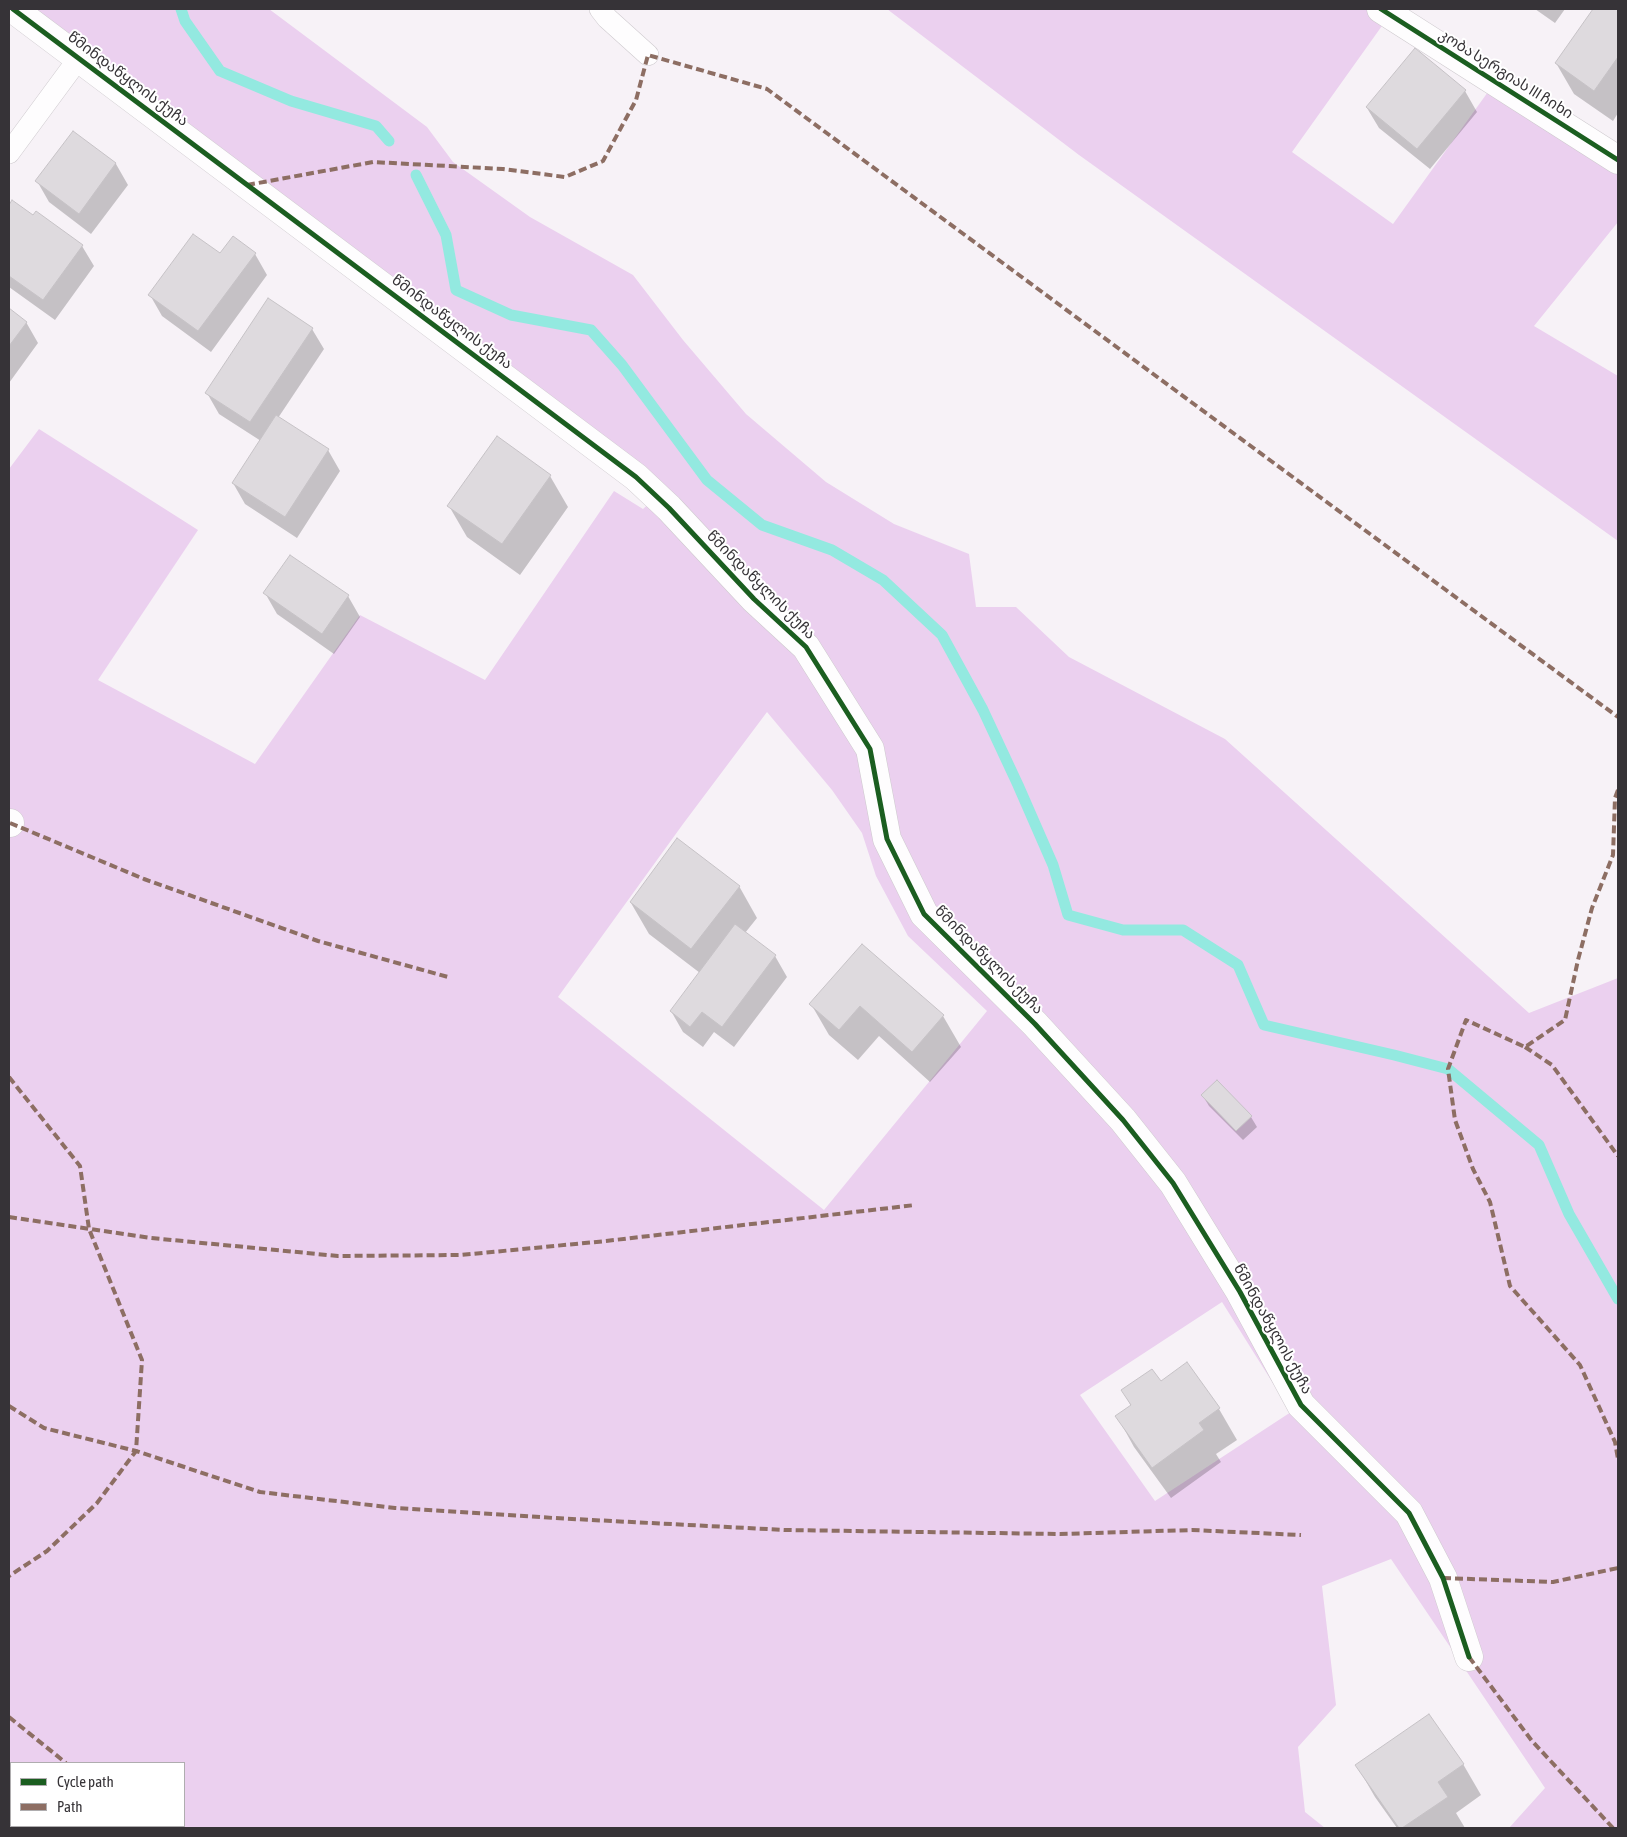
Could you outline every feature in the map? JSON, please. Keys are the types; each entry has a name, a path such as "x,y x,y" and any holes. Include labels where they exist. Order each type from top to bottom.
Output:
{"street":[{"name":"წმინდაწყლის ქუჩა","path":"13,9 636,477 675,515 754,599 806,647 870,749 887,839 924,914 1056,1046 1123,1120 1173,1183 1240,1292 1301,1405 1409,1513 1443,1578 1469,1657"},
{"name":"კობა სერგიას III ჩიხი","path":"1381,9 1618,160"}],"lane":[{"path":"600,9 607,18 648,55"},
{"path":"9,153 79,58"}],"shaded area":[{"path":"34,9 269,9 427,127 453,162 530,217 633,275 683,340 746,414 826,482 894,524 969,554 976,607 1016,607 1069,657 1225,739 1529,1013 1618,978 1618,1828 1509,1828 1545,1788 1391,1559 1322,1586 1336,1705 1298,1747 1305,1812 1325,1828 9,1828 9,469 39,429 198,530 98,680 255,764 360,615 485,680 614,491 643,509 667,487","holes":["767,712 832,790 862,833 876,876 908,936 987,1011 824,1210 558,997 683,824","1222,1302 1291,1412 1155,1501 1080,1395"]},
{"path":"887,9 1394,9 1292,152 1393,224 1498,78 1618,164 1618,222 1534,326 1618,376 1618,541 1079,155"}],"building":[{"path":"1593,9 1618,9 1618,57 1594,91 1555,63"},
{"path":"1415,48 1466,90 1417,149 1366,107"},
{"path":"73,131 116,163 79,214 35,181"},
{"path":"12,200 33,215 36,211 83,245 43,300 9,276 9,205"},
{"path":"193,234 220,253 233,236 256,253 198,331 148,295"},
{"path":"268,298 313,328 250,422 205,393"},
{"path":"9,308 27,322 9,346"},
{"path":"276,415 329,449 285,517 232,483"},
{"path":"497,436 551,475 502,544 447,506"},
{"path":"290,555 349,595 322,634 263,593"},
{"path":"677,838 740,886 691,949 630,902"},
{"path":"735,924 776,955 722,1027 702,1012 690,1027 670,1011"},
{"path":"862,944 944,1015 912,1052 860,1006 839,1030 809,1004"},
{"path":"1217,1080 1252,1116 1236,1131 1201,1095"},
{"path":"1187,1362 1220,1408 1199,1423 1204,1430 1152,1468 1115,1416 1131,1405 1121,1390 1152,1369 1161,1381"},
{"path":"1429,1714 1464,1764 1438,1782 1448,1797 1402,1828 1399,1828 1355,1765"}],"waterway":[{"path":"181,9 185,21 220,71 291,101 376,126 389,141"},
{"path":"416,175 446,235 456,290 511,315 591,330 622,365 707,480 762,525 832,550 883,580 942,635 983,710 1018,785 1053,865 1068,915 1123,930 1183,930 1238,965 1264,1025 1448,1069 1539,1145 1569,1214 1618,1299"}],"marked path":[{"path":"247,185 373,162 503,169 565,177 603,161 636,100 648,55 767,89 1618,717"},
{"path":"1618,790 1615,798 1613,855 1592,908 1565,1020 1525,1047 1466,1020 1448,1069 1455,1120 1473,1169 1490,1202 1510,1286 1580,1365 1615,1442 1618,1459"},
{"path":"10,823 144,879 318,941 448,977"},
{"path":"1525,1047 1552,1065 1618,1156"},
{"path":"9,1077 80,1166 89,1229 142,1360 136,1451 97,1503 47,1551 9,1576"},
{"path":"9,1217 151,1238 338,1256 461,1255 606,1241 915,1205"},
{"path":"9,1406 44,1428 136,1451 260,1492 395,1508 785,1530 1060,1534 1192,1530 1301,1535"},
{"path":"1443,1578 1553,1582 1618,1568"},
{"path":"1469,1657 1532,1741 1613,1828"},
{"path":"9,1717 65,1762"}],"cycle path":[{"path":"13,9 636,477 669,508 754,599 806,647 870,749 887,839 924,914 1035,1024 1123,1120 1173,1183 1240,1292 1301,1405 1409,1513 1443,1578 1469,1657"},
{"path":"1381,9 1618,160"}]}
